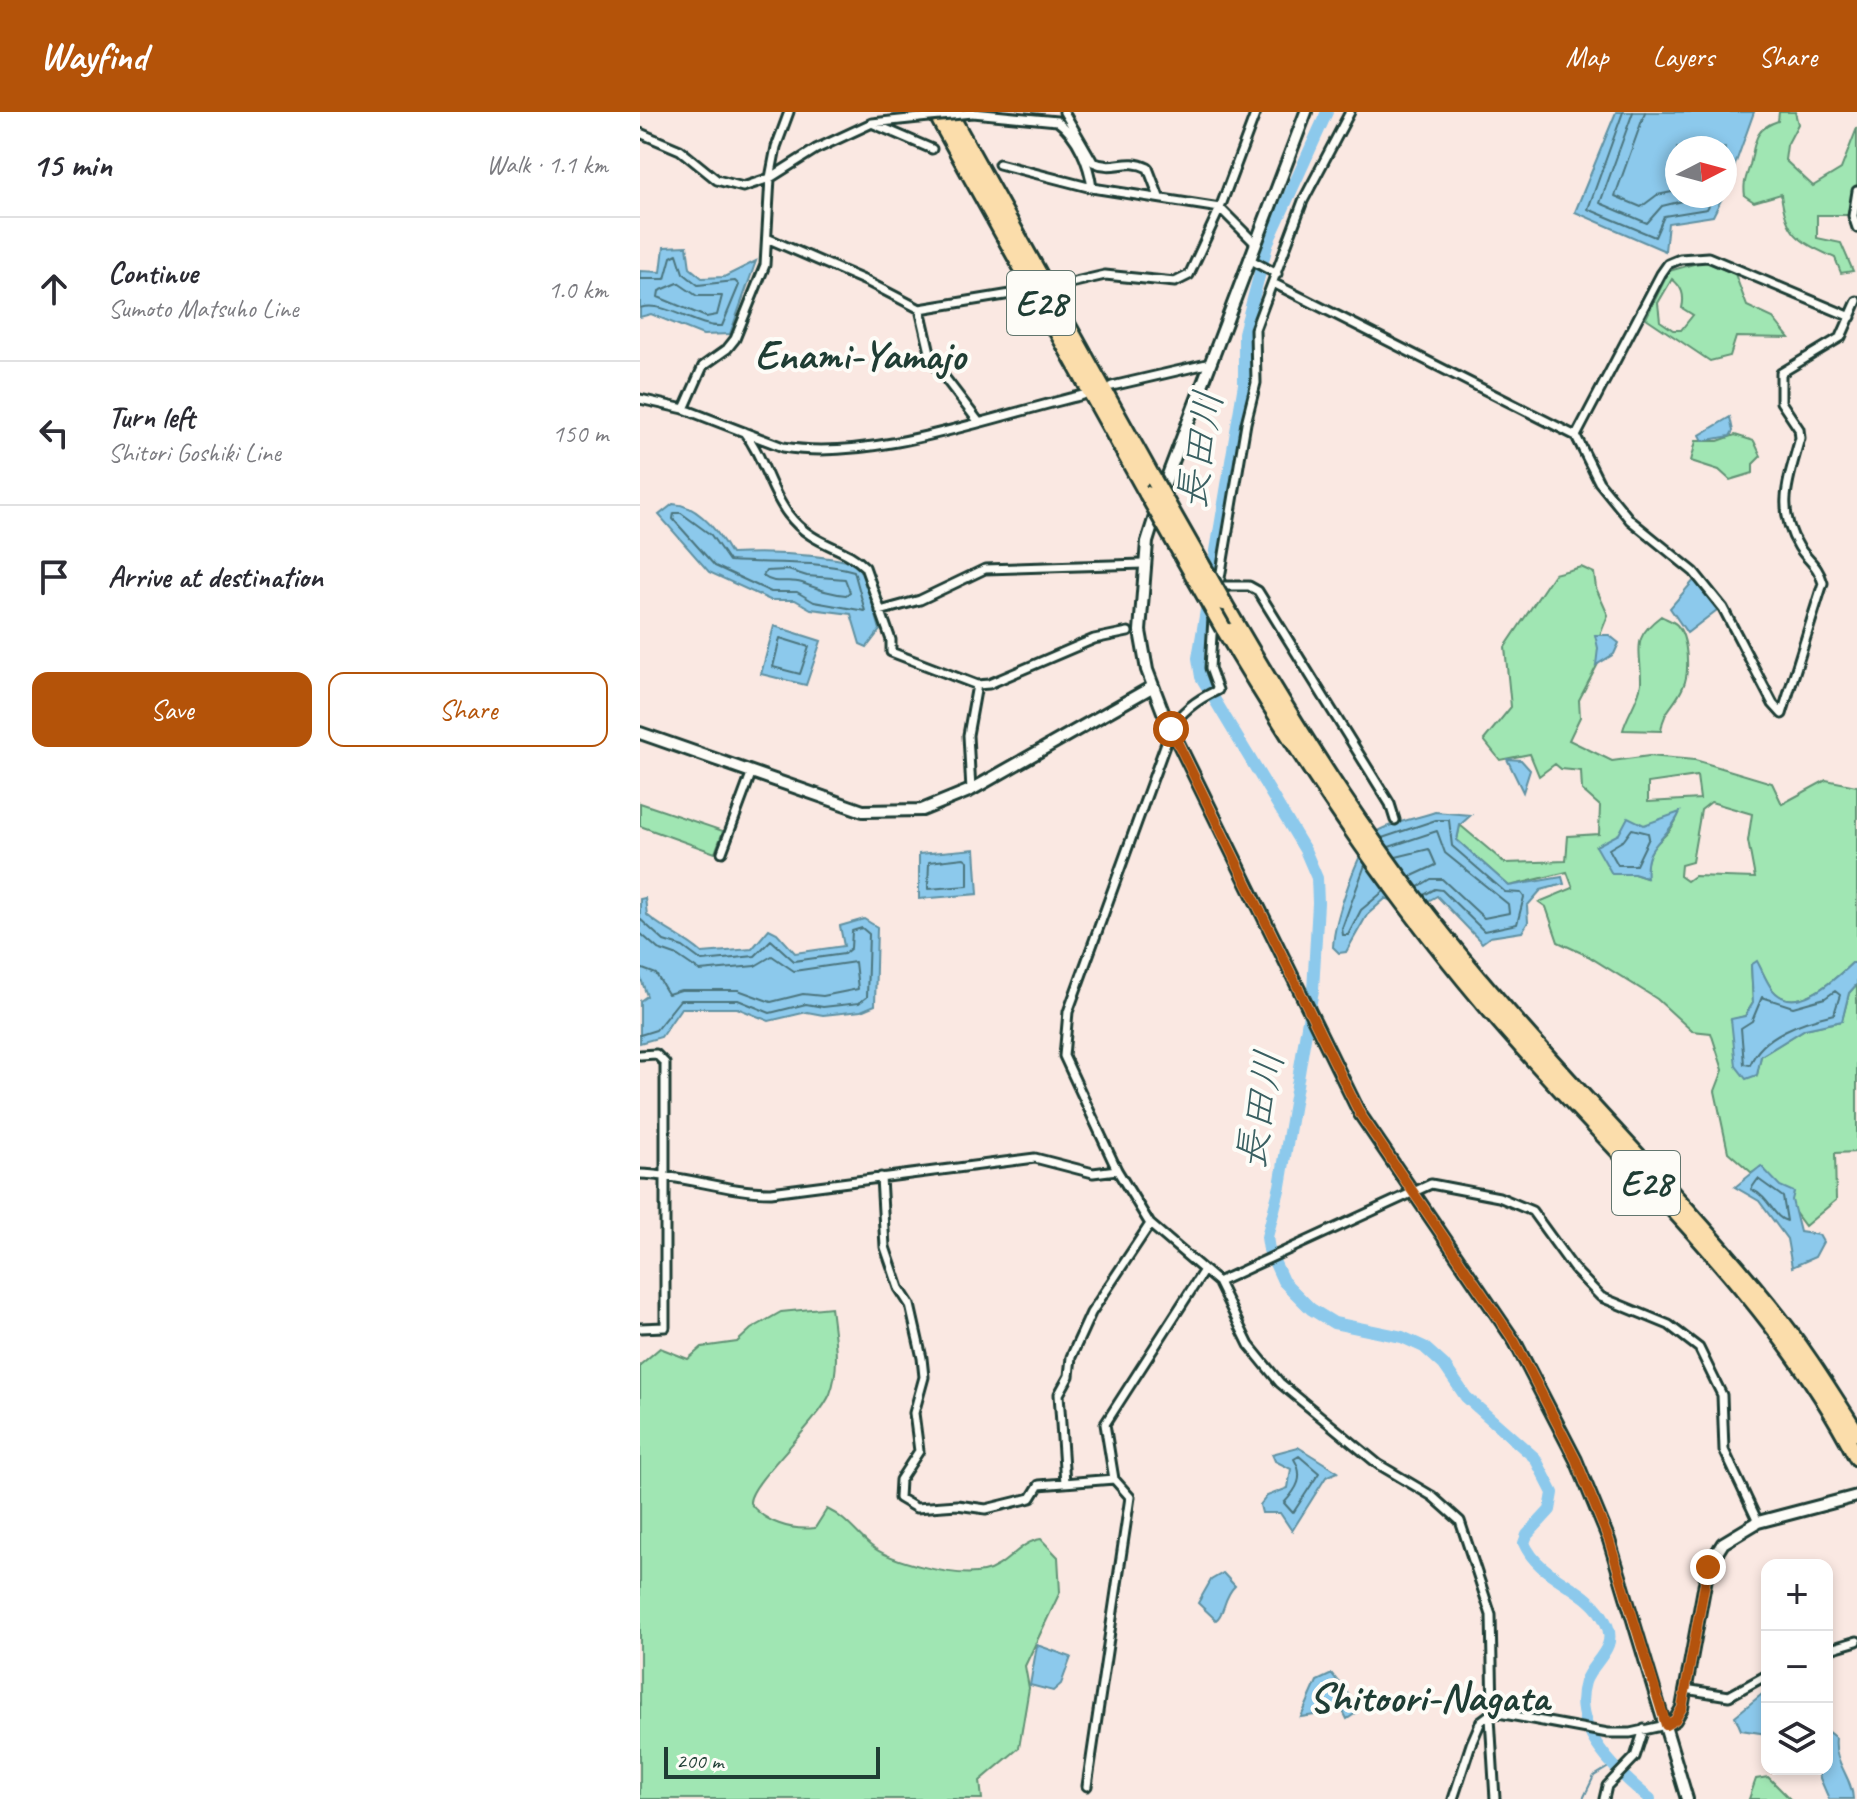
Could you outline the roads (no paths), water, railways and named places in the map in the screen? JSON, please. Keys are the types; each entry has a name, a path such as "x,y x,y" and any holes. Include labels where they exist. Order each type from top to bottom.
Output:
{"highway":[{"name":"E28","path":"935,112 1147,494 1278,721 1519,1045 1741,1290 1806,1373 1857,1458"},
{"name":"E28","path":"949,112 1154,480 1354,825"},
{"name":"E28","path":"1422,918 1770,1306 1857,1433"}],"main road":[{"path":"1306,112 1168,475 1143,564 1140,631 1152,687 1360,1114 1515,1342 1576,1460 1609,1540 1687,1799"},
{"path":"640,733 863,811 922,810 971,790 1152,687"},
{"path":"1666,1725 1675,1720 1685,1689 1704,1588 1714,1554 1739,1531 1758,1522 1857,1496"}],"street":[{"path":"684,409 703,366 727,349 735,339 765,265 769,239 770,178 776,147 789,112"},
{"path":"1064,112 1093,162 1112,167 1134,161 1148,168 1159,197"},
{"path":"1058,286 1105,275 1175,282 1189,275 1220,208 1256,112"},
{"path":"1350,112 1303,201 1255,329 1256,383 1246,423 1210,653 1210,668 1218,690 1204,696 1171,729 1065,1023 1064,1056 1117,1170 1150,1224 1218,1282 1249,1345 1280,1383 1378,1464 1432,1496 1460,1521 1491,1615 1495,1799"},
{"path":"643,137 680,150 717,180 743,187 770,178 816,149 872,123 973,113 1057,121 1065,127 1087,161 1092,188"},
{"path":"872,123 932,149"},
{"path":"999,164 1092,188 1220,208 1255,243"},
{"path":"1857,191 1853,216 1857,228"},
{"path":"769,239 866,281 920,309 1023,292"},
{"path":"1576,436 1668,264 1680,259 1708,257 1851,317"},
{"path":"1249,259 1277,274"},
{"path":"1273,283 1576,436 1599,482 1630,520 1694,572 1723,608 1773,704 1782,714 1823,583 1819,566 1802,551 1783,510 1800,438 1799,429 1781,402 1781,373 1841,337 1857,301"},
{"path":"920,309 932,361 978,421"},
{"path":"1112,386 1211,363"},
{"path":"640,399 684,409 783,447 811,449 884,445 1083,395"},
{"path":"744,432 760,453 788,514 820,544 862,564 891,640 891,652 977,685 1007,678 1094,639 1128,632"},
{"path":"880,611 920,600 985,569 1143,564"},
{"path":"1219,586 1249,586 1258,591 1390,804 1395,820"},
{"path":"971,790 968,735 977,685"},
{"path":"722,852 751,774"},
{"path":"640,1055 656,1054 665,1063 665,1327 640,1328"},
{"path":"640,1174 665,1175 750,1192 1035,1158 1093,1173 1117,1170"},
{"path":"881,1177 885,1247 899,1288 910,1305 924,1377 914,1413 919,1451 900,1480 899,1498 916,1508 957,1505 986,1509 1031,1498 1039,1485 1114,1479"},
{"path":"1218,1282 1431,1184 1445,1185 1478,1196 1499,1197 1532,1211 1574,1269 1601,1297 1669,1325 1699,1348 1722,1395 1724,1450 1758,1522"},
{"path":"1065,1483 1059,1394 1069,1376 1071,1357 1091,1313 1150,1224"},
{"path":"1087,1786 1130,1497 1114,1479 1105,1424 1204,1270"},
{"path":"1833,1648 1857,1641"},
{"path":"1685,1689 1729,1696 1761,1678"},
{"path":"1453,1799 1481,1721 1491,1714 1608,1733 1666,1725"},
{"path":"1604,1799 1613,1777 1635,1757 1644,1729"}],"water":[{"path":"1616,112 1754,112 1737,159 1737,136 1665,136 1665,208 1717,208 1713,216 1668,223 1665,251 1575,212"},
{"path":"687,246 690,268 702,278 724,277 756,261 730,334 703,335 651,314 640,317 640,271 661,272 664,247"},
{"path":"1730,417 1733,431 1730,436 1703,441 1700,435"},
{"path":"673,504 700,515 731,554 796,554 862,564 880,630 867,647 860,644 851,614 811,609 795,600 770,600 709,572 659,515"},
{"path":"1694,580 1717,610 1687,633 1670,608"},
{"path":"774,626 821,641 806,685 761,674"},
{"path":"1595,635 1609,635 1619,643 1614,654 1596,665 1598,648"},
{"path":"1507,759 1521,760 1530,770 1523,792"},
{"path":"1435,812 1471,815 1460,825 1457,840 1509,886 1562,877 1564,884 1541,890 1527,906 1528,922 1522,932 1490,937 1482,943 1437,896 1412,906 1386,898 1367,915 1346,952 1339,953 1333,947 1337,921 1354,869 1369,841 1381,829"},
{"path":"1680,812 1649,857 1647,878 1634,874 1612,874 1596,846 1619,834 1628,817 1644,825"},
{"path":"975,849 978,894 919,899 919,854"},
{"path":"645,898 647,915 702,953 752,949 769,929 777,933 795,953 844,946 840,926 864,919 877,927 875,1005 861,1011 823,1015 807,1012 769,1021 737,1008 681,1008 661,1037 640,1043 640,1001 647,996 640,976 640,899"},
{"path":"1757,961 1772,989 1781,997 1803,998 1814,993 1852,963 1857,963 1857,984 1849,993 1842,1021 1805,1029 1761,1056 1757,1075 1746,1079 1736,1066 1731,1019 1745,1016 1753,1003 1751,965"},
{"path":"1761,1166 1780,1186 1794,1192 1792,1200 1800,1232 1819,1235 1823,1242 1815,1257 1792,1267 1787,1239 1759,1201 1735,1187"},
{"path":"1298,1447 1338,1472 1326,1477 1292,1531 1280,1513 1262,1513 1260,1505 1267,1496 1288,1488 1291,1469 1275,1461 1272,1454"},
{"path":"1223,1573 1235,1586 1216,1620 1198,1603 1211,1580"},
{"path":"1037,1645 1071,1657 1061,1684 1053,1691 1030,1685"},
{"path":"1332,1674 1352,1699 1356,1713 1347,1719 1343,1711 1301,1717 1317,1681"},
{"path":"1761,1695 1761,1733 1741,1730 1735,1716"},
{"path":"1833,1736 1853,1799 1829,1799 1819,1775 1833,1775"}],"waterway":[{"name":"長田川","path":"1327,112 1268,242 1244,333 1244,384 1198,658 1201,677 1305,850 1317,878 1313,990 1280,1186 1267,1237 1269,1250 1283,1281 1311,1309 1334,1323 1402,1337 1424,1347 1444,1365 1466,1397 1535,1458 1553,1493 1550,1510 1527,1535 1524,1543 1541,1566 1589,1600 1606,1623 1609,1632 1607,1648 1585,1682 1582,1700 1584,1717 1611,1763 1650,1799"},
{"path":"1583,1799 1594,1776 1612,1765"}],"district":[{"name":"Enami-Yamajo","path":"860,355"},
{"name":"Shitoori-Nagata","path":"1429,1697"}]}
